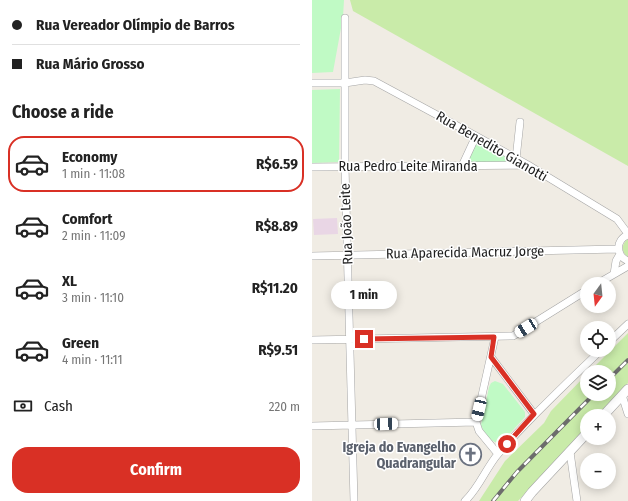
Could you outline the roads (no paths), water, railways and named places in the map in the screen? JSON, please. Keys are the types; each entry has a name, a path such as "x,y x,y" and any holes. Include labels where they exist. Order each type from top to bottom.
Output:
{"street":[{"name":"Rua João Leite","path":"345,18 345,166 354,501"},
{"name":"Rua Benedito Gianotti","path":"312,82 345,83 366,80 372,81 476,136 617,219 628,235"},
{"path":"516,159 520,122"},
{"path":"462,166 476,136"},
{"name":"Rua Pedro Leite Miranda","path":"312,167 528,166"},
{"path":"614,274 619,252 619,242 628,235"},
{"path":"619,252 622,258 628,261"},
{"name":"Rua Aparecida Macruz Jorge","path":"312,256 619,252"},
{"path":"609,277 628,266"},
{"path":"312,340 513,336 580,294"},
{"path":"616,335 628,324"},
{"path":"494,337 491,357 476,422 479,431 498,454"},
{"path":"491,357 534,414"},
{"path":"465,501 470,496 498,454 534,414 594,357"},
{"path":"625,392 628,414"},
{"path":"609,409 625,392"},
{"path":"312,426 476,422"},
{"path":"526,501 532,492 580,441"},
{"path":"570,452 577,501"}],"railway":[{"path":"616,372 628,360"},
{"path":"493,501 517,472 587,401"}],"place":[{"name":"Igreja do Evangelho Quadrangular","path":"471,455"}]}
